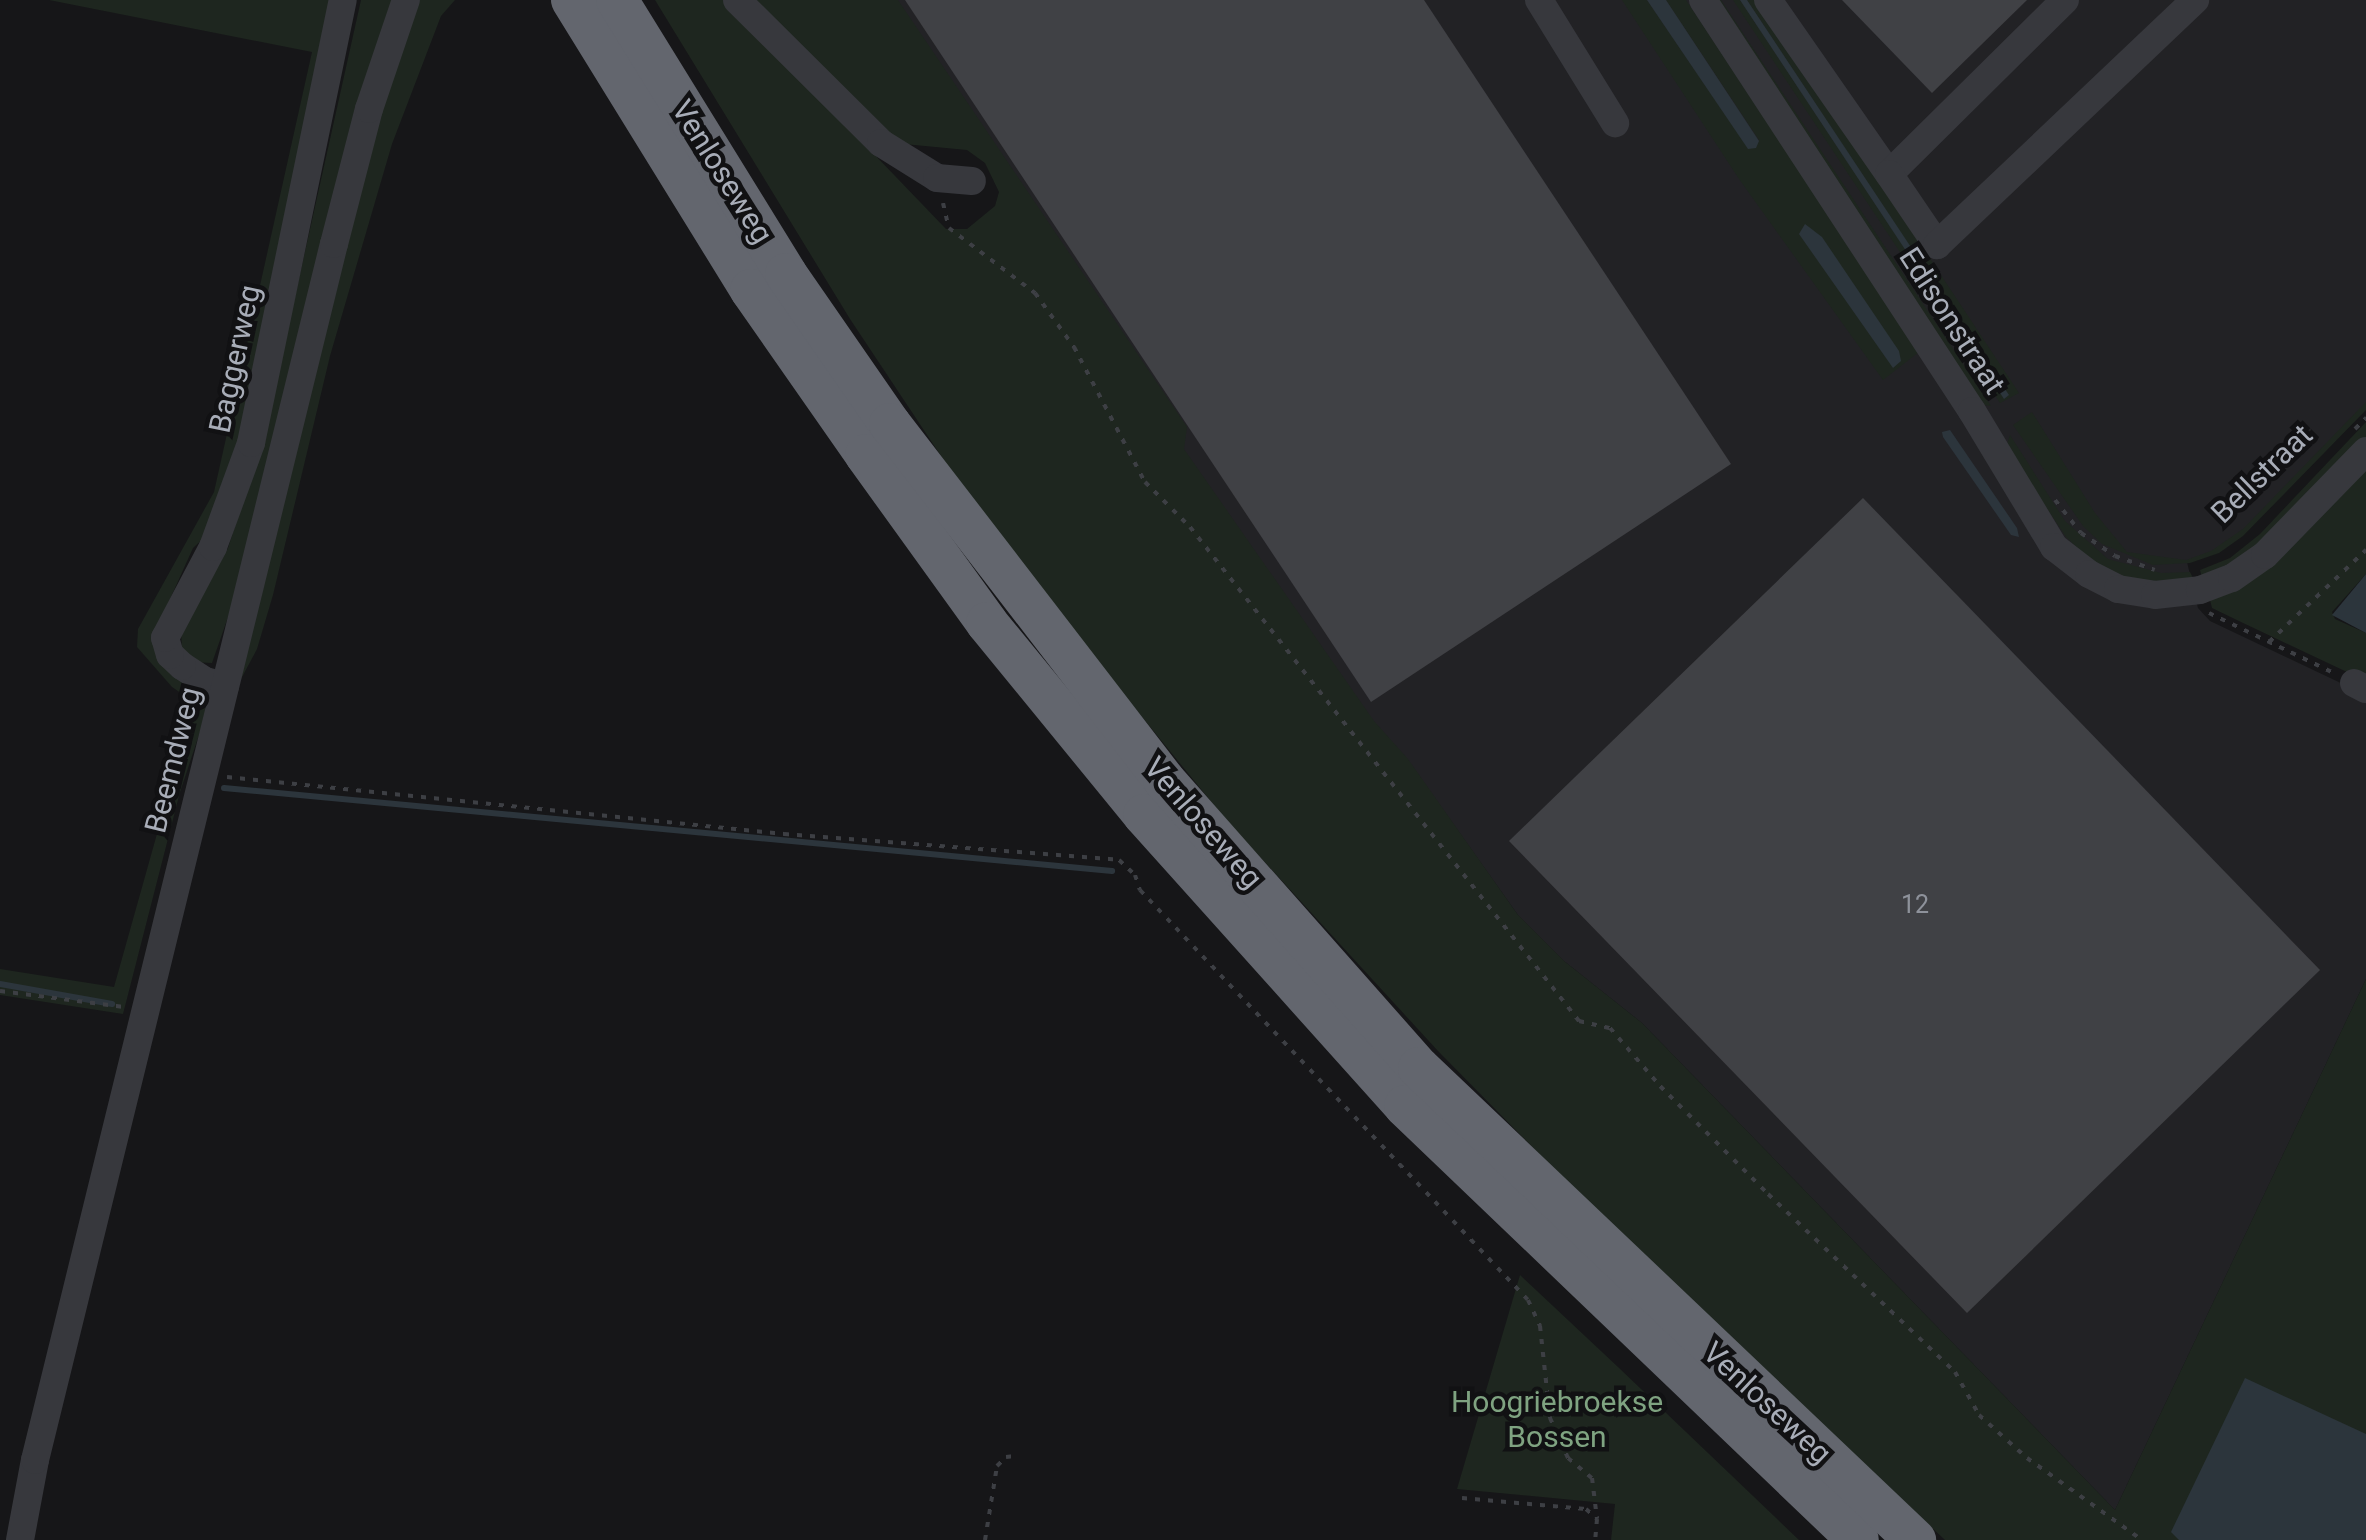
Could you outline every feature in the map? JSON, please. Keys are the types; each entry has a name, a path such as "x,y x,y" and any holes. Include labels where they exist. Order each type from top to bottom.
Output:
{"highway":[{"name":"Venloseweg","path":"572,0 751,290 866,456 987,623 1144,815 1405,1106 1858,1540"},
{"name":"Venloseweg","path":"617,0 786,274 890,424 1164,780 1419,1068 1915,1540"}],"street":[{"name":"Baggerweg","path":"225,686 205,681 182,666 170,655 166,638 213,547 251,443 343,0"},
{"name":"Beemdweg","path":"20,1540 35,1460 339,224 406,0"},
{"path":"738,0 881,143 937,178 972,181"},
{"path":"1539,0 1615,123"},
{"name":"Edisonstraat","path":"1702,0 1972,411 2054,547 2089,574 2118,589 2156,595 2200,590"},
{"path":"1768,0 1937,246 2195,0"},
{"path":"1889,174 2065,0"},
{"name":"Bellstraat","path":"2200,590 2232,578 2266,555 2359,441"}],"path":[{"path":"937,178 949,228 1035,293 1074,347 1144,482 1190,527 1579,1021 1610,1028 1660,1086 1768,1194 1955,1372 1980,1415 2027,1458 2142,1540"},
{"name":"Bellstraat","path":"2359,441 2366,418"},
{"path":"2053,498 2081,533 2115,556 2167,570"},
{"path":"2268,642 2366,550"},
{"path":"2200,590 2204,607 2212,616 2360,686"},
{"path":"202,774 802,835 1118,860 1135,875 1140,890 1528,1300 1540,1326 1550,1418 1568,1458 1592,1478 1598,1519 1595,1540"},
{"path":"0,990 108,1008 147,1007"},
{"path":"985,1540 997,1466 1006,1456 1015,1456"},
{"path":"1462,1498 1586,1509 1598,1519"}],"shaded area":[{"path":"883,0 2366,0 2366,407 2230,544 2187,562 2198,608 2210,621 2366,695 2366,979 2115,1510 1642,1023 1564,961 1518,915 1407,759 1374,722 1366,723"},
{"path":"1647,0 1666,0 1759,141 1756,148 1748,149"},
{"path":"1740,0 1747,0 2009,395 2004,399"},
{"path":"1805,224 1822,237 1899,351 1901,361 1893,368 1799,234"},
{"path":"1950,430 2017,528 2019,537 2011,535 1943,437 1942,432"},
{"path":"2366,574 2366,633 2332,615"},
{"path":"2245,1378 2366,1434 2366,1540 2179,1540 2171,1532"}],"green space":[{"path":"49,0 339,0 243,436 205,537 193,548 161,619 207,711 180,792 123,1014 0,995 0,969 114,987 194,702 172,687 137,647 138,629 214,492 312,52"},
{"path":"361,0 401,0 242,577 212,663 193,662 182,649 181,632 228,548 264,436"},
{"path":"416,0 455,0 441,16 392,144 330,356 273,595 257,649 241,679 333,273"},
{"path":"655,0 726,0 946,229 967,229 995,206 999,192 985,163 967,150 904,144 880,130 750,0 898,0 1187,427 1184,449 1374,721 1408,759 1518,915 1564,961 1642,1023 2115,1510 2366,979 2366,1540 1945,1540 1620,1236 1438,1051 1227,821 1027,576 963,489 850,319"},
{"path":"1622,0 1647,0 1748,148 1759,140 1666,0 1686,0 1919,352 1883,380 1739,179"},
{"path":"1710,0 1721,0 1991,406 1977,404"},
{"path":"1733,0 1740,0 2004,398 2008,395 1747,0 1759,0 2019,393 2000,403"},
{"path":"2366,402 2366,410 2243,536 2219,553 2190,563 2153,565 2102,544 2083,526 2013,425 2032,412 2095,513 2127,552 2186,560 2211,551 2243,529"},
{"path":"2366,422 2366,437 2254,550 2202,578 2200,570 2230,558 2260,534"},
{"path":"2010,435 2065,521 2108,559 2161,573 2190,572 2194,580 2174,583 2129,579 2088,558 2066,537 2006,447"},
{"path":"2366,464 2366,574 2332,612 2335,619 2366,633 2366,681 2212,608 2210,600"},
{"name":"Hoogriebroekse Bossen","path":"1520,1275 1799,1540 1611,1540 1615,1504 1457,1489"}],"building":[{"path":"905,0 1424,0 1731,464 1371,702"},
{"path":"1842,0 2027,0 1932,93"},
{"path":"1863,498 2320,970 1967,1313 1509,841"}],"waterway":[{"path":"224,788 1112,871"},
{"path":"0,984 112,1004"}]}
